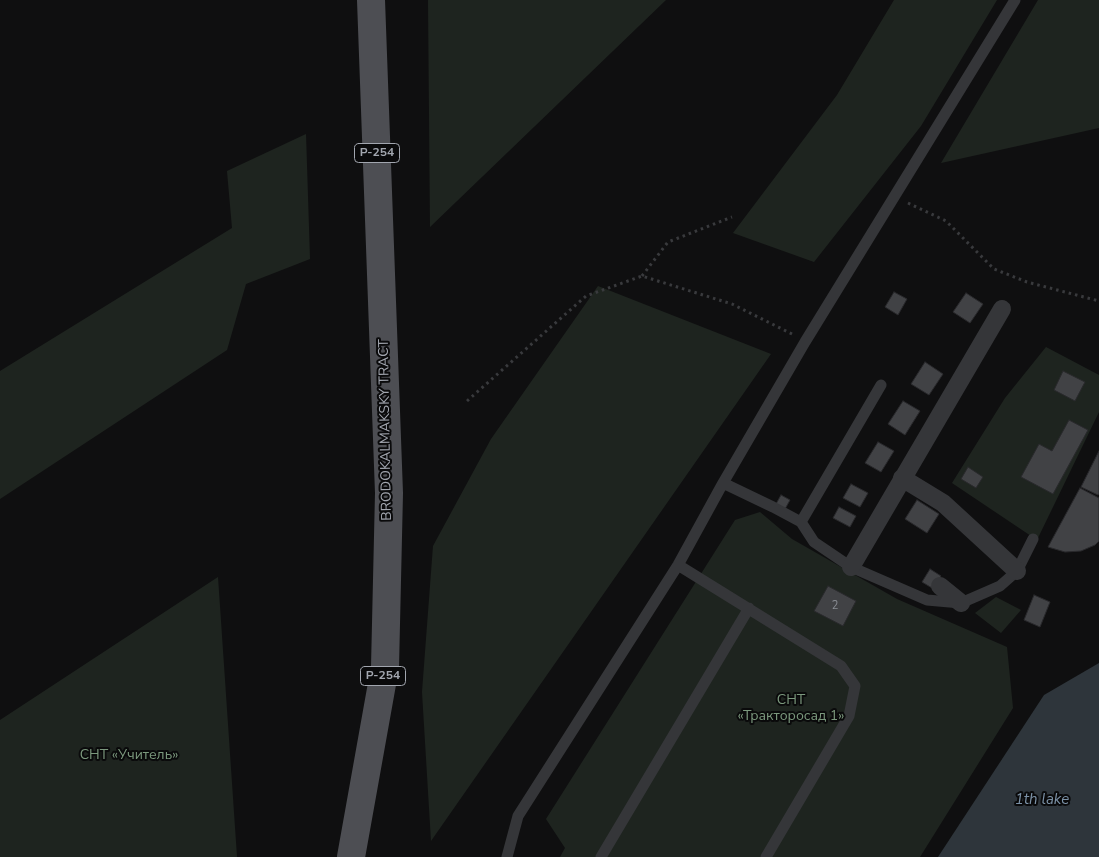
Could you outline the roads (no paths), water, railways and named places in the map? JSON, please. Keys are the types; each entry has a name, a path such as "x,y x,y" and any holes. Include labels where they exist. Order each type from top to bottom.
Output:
{"main road":[{"name":"BRODOKALMAKSKY TRACT","path":"351,857 385,666 389,492 371,0"}],"street":[{"path":"851,566 1002,309"},
{"path":"902,478 943,503 1017,571"},
{"path":"940,586 961,603"}],"lane":[{"path":"507,857 518,816 678,565 723,483 806,342 1015,0"},
{"path":"801,522 881,385"},
{"path":"723,483 801,522 814,542 851,566 927,600 961,603 1000,586 1017,571 1033,539"},
{"path":"678,565 841,666 855,686 850,716 766,857"},
{"path":"601,857 749,608"}],"water":[{"name":"1th lake","path":"1099,663 1099,857 938,857 1044,695"}],"park label":[{"name":"СНТ «Тракторосад 1»","path":"791,710"},
{"name":"СНТ «Учитель»","path":"129,756"}]}
